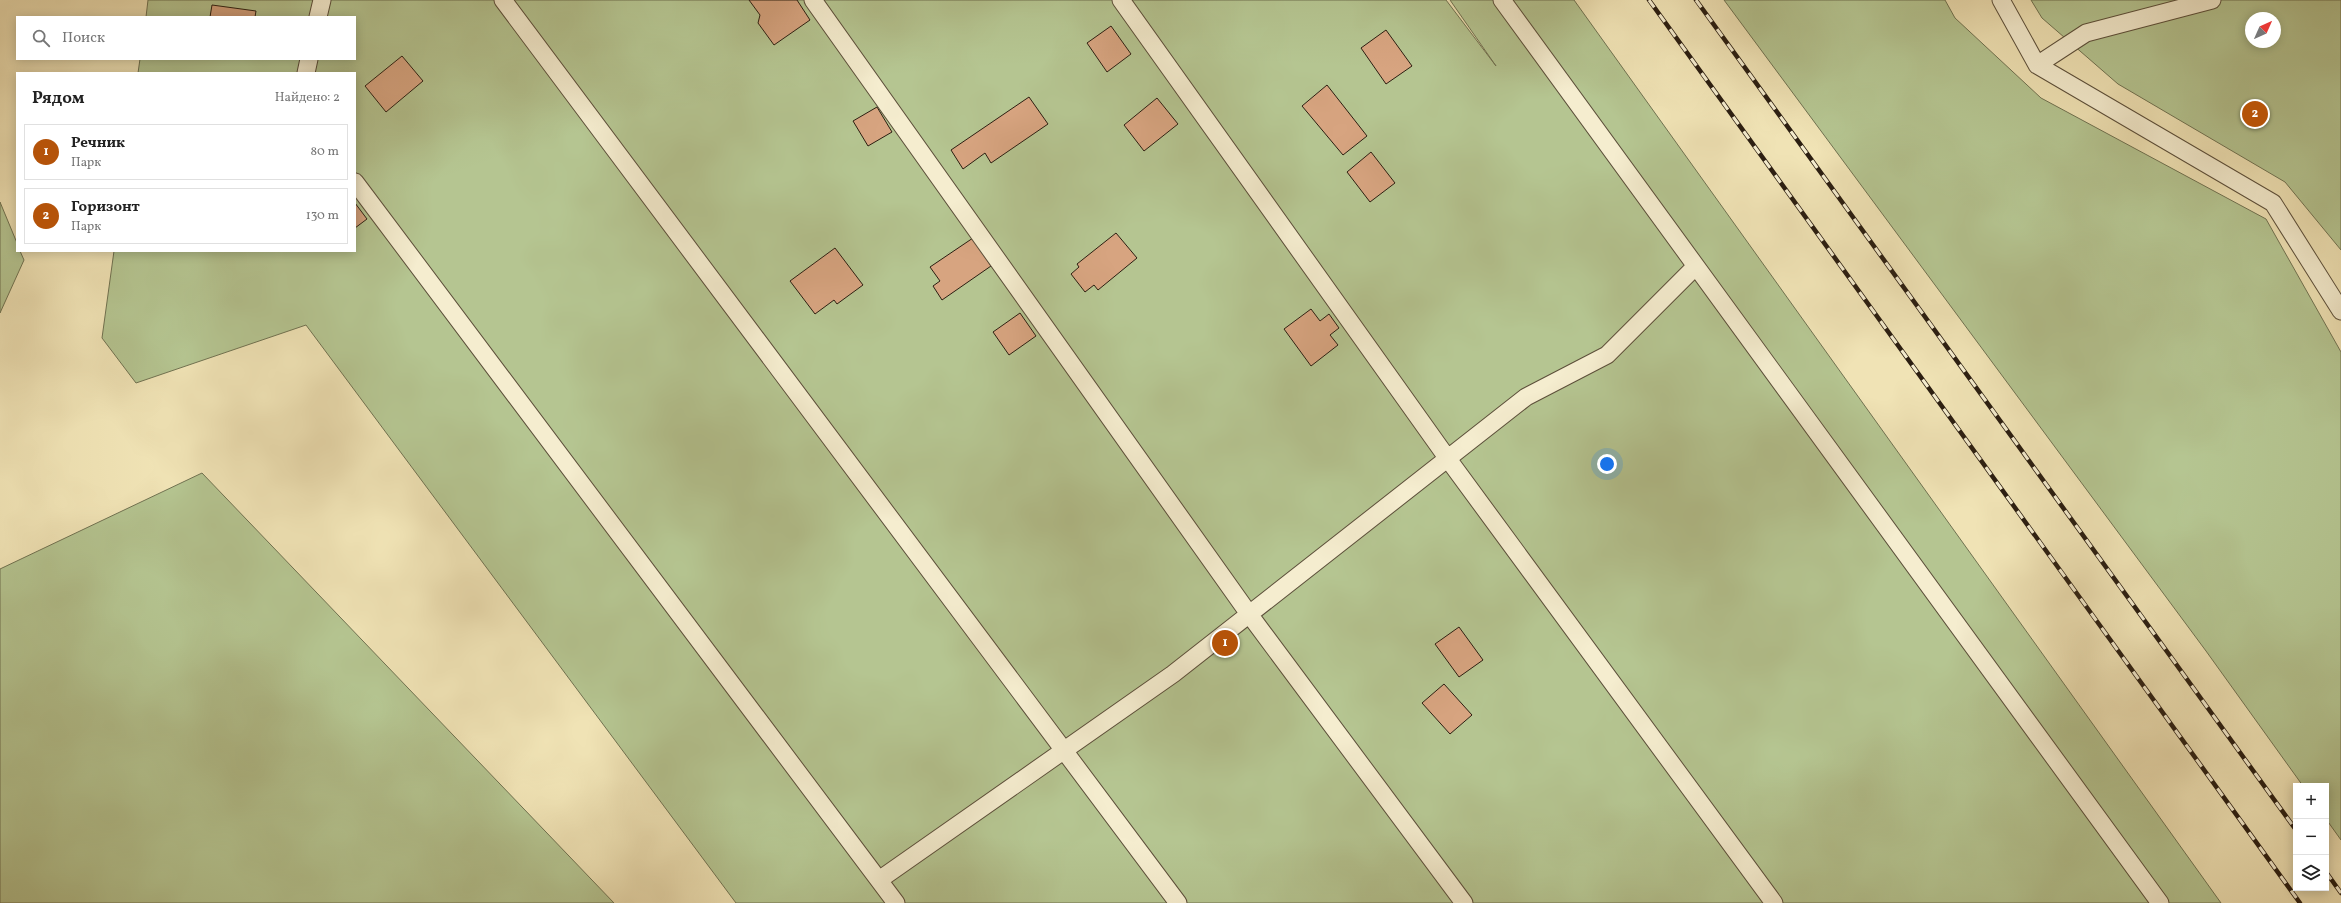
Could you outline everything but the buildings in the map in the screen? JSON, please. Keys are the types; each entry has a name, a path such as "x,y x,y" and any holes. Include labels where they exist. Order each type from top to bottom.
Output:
{"lane":[{"path":"318,16 322,0"},
{"path":"503,0 1065,749 1178,903"},
{"path":"813,0 1249,614 1464,903"},
{"path":"1121,0 1448,459 1774,903"},
{"path":"1502,0 1695,267 2160,903"},
{"path":"2001,0 2037,65 2273,203 2341,311"},
{"path":"2037,65 2086,33 2212,0"},
{"path":"306,72 309,60"},
{"path":"356,183 896,903"},
{"path":"879,880 1172,674 1526,397 1607,355 1695,267"}],"green space":[{"path":"148,0 1446,0 1496,66 1450,0 1574,0 2221,903 736,903 306,325 136,383 102,338 114,252 356,252 356,72 138,72 140,60 356,60 356,16 146,16"},
{"path":"1724,0 1945,0 1955,18 2041,98 2266,219 2341,352 2341,840 2329,823 2329,783 2301,783 2206,651"},
{"path":"2031,0 2341,0 2341,250 2285,182 2118,84 2042,18"},
{"path":"0,202 16,241 16,252 20,252 24,260 0,313"},
{"path":"202,473 614,903 0,903 0,569"}],"railway":[{"path":"1649,0 2300,903"},
{"path":"1696,0 2293,826"},
{"path":"2329,876 2341,893"}],"place":[{"name":"Горизонт","path":"2255,114"},
{"name":"Речник","path":"1225,643"}]}
